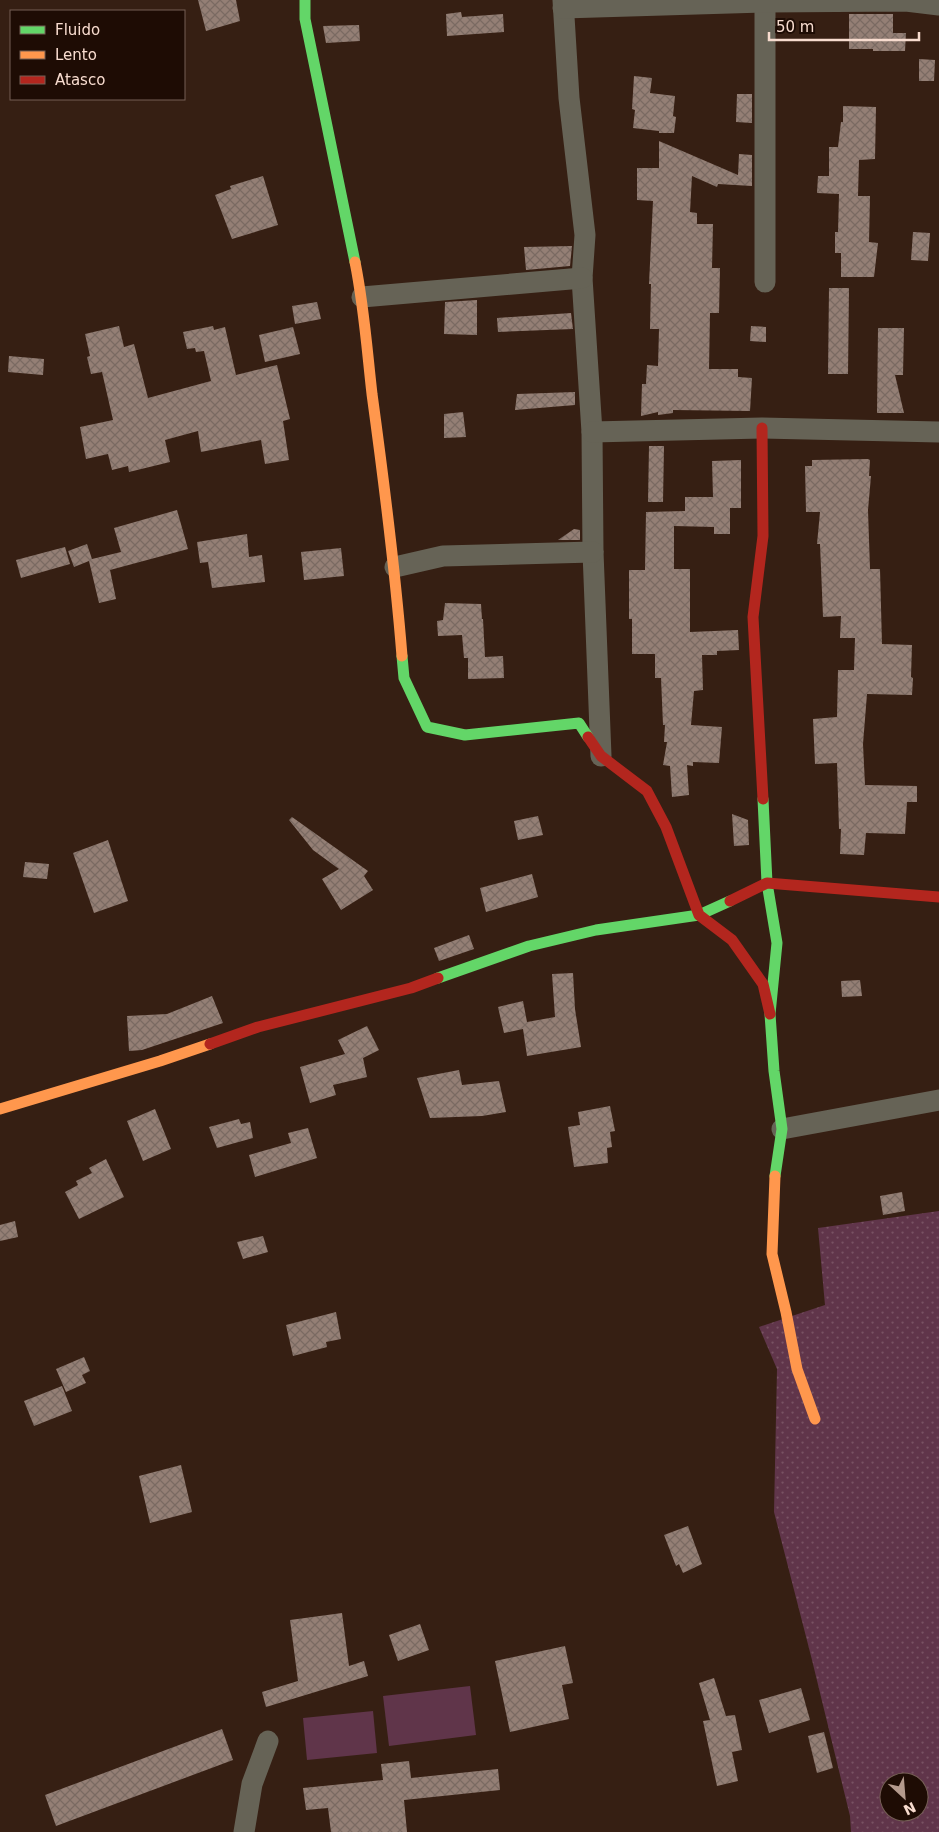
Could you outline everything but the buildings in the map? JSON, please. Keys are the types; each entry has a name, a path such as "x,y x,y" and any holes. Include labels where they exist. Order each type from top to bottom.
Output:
{"street":[{"path":"305,0 305,19 362,297 366,346 396,566 404,678 427,727 464,735 579,723 601,756 647,791 666,827 699,915 732,940 763,984 770,1014 774,1071 782,1129 775,1173 772,1254 797,1369 815,1419"},
{"path":"765,1 765,282"},
{"path":"601,756 593,552 592,432 582,278 585,235 569,98 563,4 906,1 939,5"},
{"path":"362,297 582,278"},
{"path":"592,432 762,428 939,432"},
{"path":"762,428 763,536 753,617 767,883 777,943 770,1014"},
{"path":"396,566 444,556 593,552"},
{"path":"0,1109 160,1061 258,1027 411,988 529,946 596,930 699,915 767,883 939,897"},
{"path":"782,1129 939,1100"},
{"path":"244,1832 252,1784 268,1741"}],"shaded area":[{"path":"939,1211 939,1832 851,1832 850,1816 774,1512 777,1369 759,1327 825,1305 818,1228"},
{"path":"470,1686 476,1735 389,1746 383,1696"},
{"path":"373,1711 377,1753 307,1760 303,1718"}],"traffic: fast":[{"path":"305,0 305,19 355,262"},
{"path":"402,656 404,678 427,727 465,735 579,723 588,737"},
{"path":"763,799 767,883 777,943 770,1014 774,1071 782,1129 775,1176"},
{"path":"438,978 529,946 596,930 699,915 730,901"}],"traffic: slow":[{"path":"355,262 363,312 389,525 402,656"},
{"path":"0,1109 210,1044"},
{"path":"775,1176 772,1254 797,1369 815,1419"}],"traffic: jam":[{"path":"762,428 763,536 753,617 763,799"},
{"path":"588,737 601,756 647,791 666,827 699,915 732,940 763,984 770,1014"},
{"path":"730,901 767,883 939,897"},
{"path":"210,1044 258,1027 411,988 438,978"}]}
